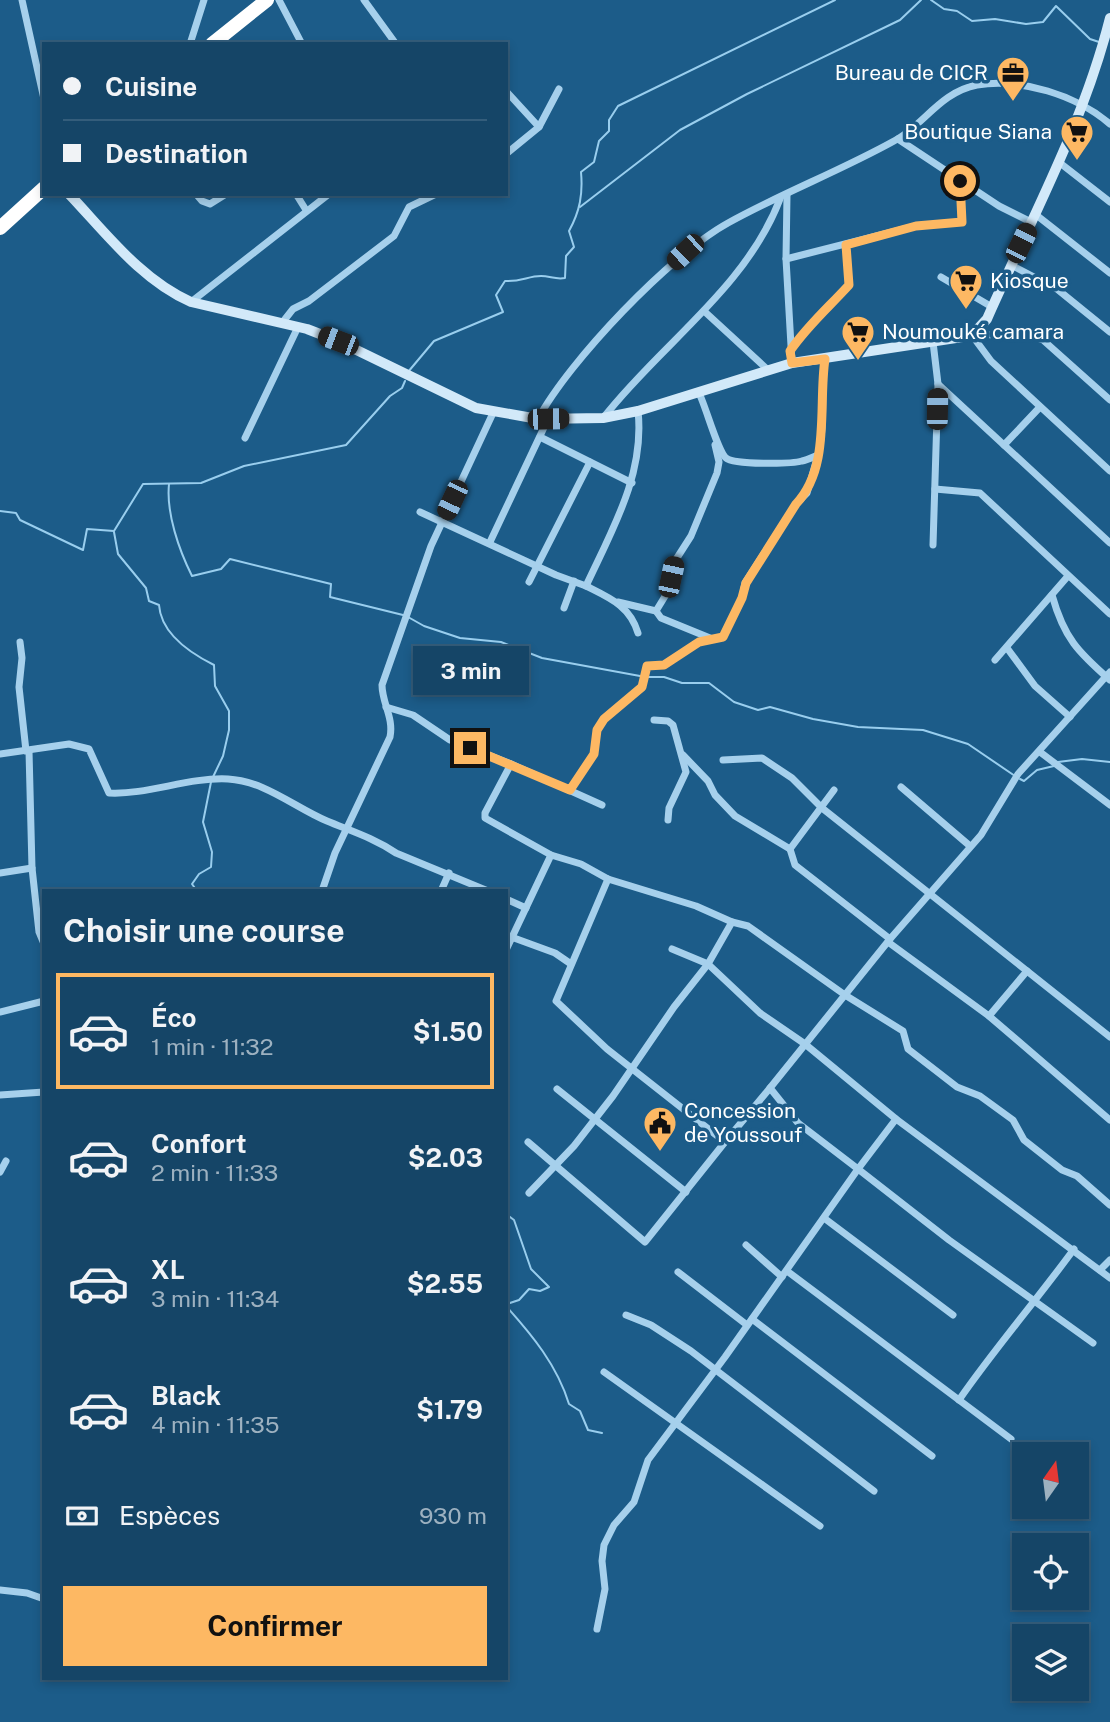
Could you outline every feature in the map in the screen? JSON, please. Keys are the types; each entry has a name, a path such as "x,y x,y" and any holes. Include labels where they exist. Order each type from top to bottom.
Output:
{"highway":[{"path":"214,42 267,0"},
{"path":"0,228 42,190"}],"street":[{"path":"22,0 42,90"},
{"path":"191,42 204,0"},
{"path":"279,0 301,42"},
{"path":"364,0 396,42"},
{"path":"973,335 987,319 1060,163 1084,104 1110,19"},
{"path":"490,542 540,437 548,401 603,334 685,252 727,223 898,139 945,99 976,85 996,84 1034,89 1084,104 1110,124"},
{"path":"508,152 539,127 559,89"},
{"path":"508,93 539,127"},
{"path":"898,139 999,206 1033,218 1110,272"},
{"path":"1060,163 1110,202"},
{"path":"786,259 916,226 962,222 960,181"},
{"path":"70,196 153,281 191,302 298,327 338,341 476,408 493,413 543,419 603,418 638,411 792,363 973,335 1034,337 1043,340 1110,400"},
{"path":"198,196 210,204 223,196"},
{"path":"297,196 306,210"},
{"path":"191,302 326,196"},
{"path":"282,323 293,309 309,301 394,236 409,207 432,196"},
{"path":"784,197 792,363"},
{"path":"603,418 628,387 704,311 755,247 784,197"},
{"path":"790,351 807,326 821,316 849,285 846,245"},
{"path":"1011,265 1057,289 1110,331"},
{"path":"941,277 992,307"},
{"path":"704,311 768,370"},
{"path":"245,438 298,327"},
{"path":"973,335 991,362 1110,471"},
{"path":"933,342 938,384 933,545"},
{"path":"570,790 594,754 597,730 604,719 642,687 647,666 664,665 699,642 723,637 742,598 746,583 796,504 807,493 822,429 821,386 825,359"},
{"path":"938,384 1110,543"},
{"path":"656,611 667,593 674,561 691,536 717,473 719,462 715,440 709,414 699,393"},
{"path":"1004,445 1040,407"},
{"path":"586,586 632,483 641,437 638,411"},
{"path":"323,889 335,853 349,829 390,737 392,721 382,685 430,545 493,413"},
{"path":"540,437 632,483"},
{"path":"715,440 726,458 737,462 801,462 818,455"},
{"path":"529,582 590,462"},
{"path":"935,489 980,493 1110,614"},
{"path":"420,512 618,602 656,611 660,618 713,639"},
{"path":"995,660 1068,576"},
{"path":"564,608 574,581"},
{"path":"528,1142 645,1242 889,940 988,824 1016,778 1109,676 1079,651 1065,633 1052,595"},
{"path":"618,602 634,618 638,633"},
{"path":"20,642 22,658 19,687 28,751 32,868 42,939"},
{"path":"1007,648 1035,686 1070,717"},
{"path":"386,707 413,715 450,740 512,764 602,805"},
{"path":"654,720 668,722 673,726 686,772 670,808 668,820"},
{"path":"0,754 69,744 89,748 109,793 212,780 239,781 267,789 396,853 484,889"},
{"path":"1040,752 1110,805"},
{"path":"683,755 708,781 715,795 735,816 790,849 795,865 989,1016 1110,1120"},
{"path":"723,760 762,758 792,778 822,808 930,891 1110,1037"},
{"path":"512,764 485,813 485,818 551,855 581,864 608,879 696,906 748,926 845,995 903,1031 908,1049 957,1087 980,1096 1013,1120 1024,1140 1062,1170 1077,1176 1110,1205"},
{"path":"901,786 970,846"},
{"path":"790,849 834,790"},
{"path":"508,947 551,855"},
{"path":"0,873 32,868"},
{"path":"442,889 449,873"},
{"path":"608,879 556,1001 578,1024 725,1142"},
{"path":"508,900 526,908"},
{"path":"529,1193 596,1118 674,1007 708,964 732,922"},
{"path":"514,938 555,953 571,964"},
{"path":"672,949 708,964 760,1013 805,1044 895,1119 1110,1278"},
{"path":"989,1016 1027,971"},
{"path":"0,1012 42,1002"},
{"path":"770,1088 798,1123 1093,1343"},
{"path":"557,1089 686,1192"},
{"path":"0,1095 42,1092"},
{"path":"597,1629 605,1589 602,1561 604,1545 614,1525 634,1502 648,1460 895,1119"},
{"path":"0,1172 6,1161"},
{"path":"824,1218 953,1315"},
{"path":"746,1245 1011,1439"},
{"path":"959,1400 992,1352 1035,1302 1073,1249"},
{"path":"1100,1270 1110,1260"},
{"path":"678,1272 932,1456"},
{"path":"626,1315 651,1325 715,1370 874,1491"},
{"path":"604,1372 820,1526"},
{"path":"0,1590 27,1593 42,1598"}],"waterway":[{"path":"408,372 434,341 503,312 496,295 505,281 541,276 565,278 566,256 574,247 569,231 580,202 581,172 594,162 599,141 609,131 609,120 618,106 835,0"},
{"path":"580,207 680,130 747,94 900,20 921,0"},
{"path":"931,0 972,21 995,19 1026,24 1043,22 1056,6 1090,39 1099,42"},
{"path":"0,511 16,513 20,520 83,550 87,529 114,531 143,484 201,483 244,466 346,445 390,396 402,388 405,381"},
{"path":"169,484 174,531 192,576 221,569 230,559 331,584 330,597 403,615"},
{"path":"114,532 118,554 146,588 149,601 159,605 161,615 171,633 187,648 214,665 215,686 229,711 229,730 223,756 213,777"},
{"path":"408,617 424,626 460,638 501,642 542,658 640,676"},
{"path":"646,677 664,677 682,683 709,683 734,702 758,710 770,707 813,719 858,727 923,730 968,744 1015,776"},
{"path":"1058,762 1082,759 1110,762"},
{"path":"1020,779 1024,781 1037,770 1054,766"},
{"path":"196,889 192,884 199,874 211,867 212,852 203,822 211,782"},
{"path":"508,1216 514,1220 531,1269 549,1287 540,1291 529,1289 519,1300 508,1304"},
{"path":"508,1308 543,1351 558,1376 569,1404 580,1411 588,1430 602,1433"}],"place":[{"name":"Bureau de CICR","path":"1013,103"},
{"name":"Boutique Siana","path":"1077,162"},
{"name":"Kiosque","path":"966,311"},
{"name":"Noumouké camara","path":"858,362"},
{"name":"Concession de Youssouf","path":"660,1153"}],"route":[{"path":"470,748 570,790 594,754 597,730 604,719 642,687 647,666 664,665 699,642 723,637 742,598 746,583 796,504 807,493 821,444 821,386 825,359 792,363 790,351 807,326 821,316 849,285 846,245 916,226 962,222 960,181"}]}
